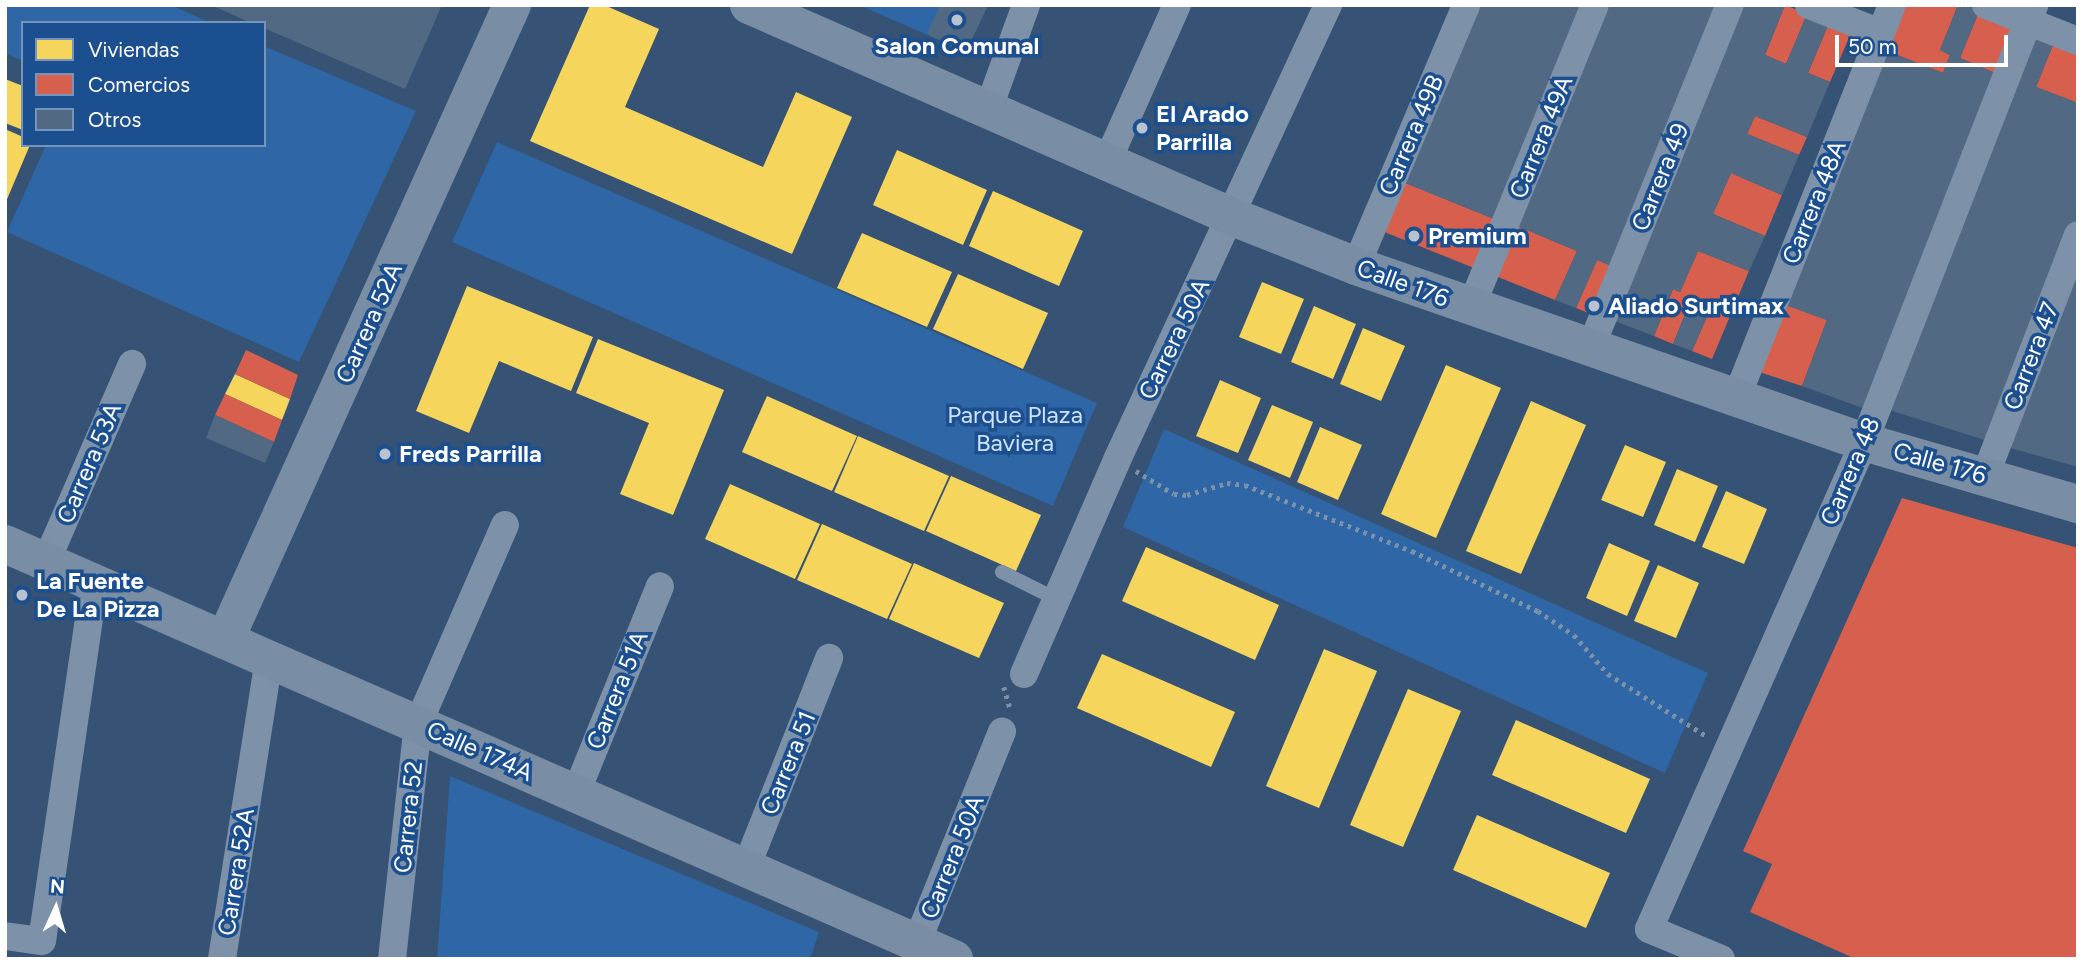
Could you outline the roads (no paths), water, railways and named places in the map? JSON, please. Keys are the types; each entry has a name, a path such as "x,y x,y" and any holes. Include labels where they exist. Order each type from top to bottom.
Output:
{"street":[{"name":"Carrera 52A","path":"225,640 512,5"},
{"name":"Calle 176","path":"749,5 1107,162 1356,266 1864,442 2078,504"},
{"path":"988,110 1026,5"},
{"path":"1107,162 1177,5"},
{"name":"Carrera 50A","path":"1024,674 1117,460 1233,216 1328,5"},
{"name":"Carrera 49B","path":"1356,266 1465,5"},
{"name":"Carrera 49A","path":"1471,307 1595,5"},
{"name":"Carrera 49","path":"1590,349 1730,5"},
{"path":"1810,5 1881,33"},
{"name":"Carrera 48A","path":"1736,399 1892,5"},
{"path":"1986,5 2031,13 2078,41"},
{"name":"Carrera 48","path":"1721,959 1649,929 1864,442 2031,13"},
{"name":"Carrera 47","path":"1985,476 2078,235"},
{"name":"Carrera 53A","path":"46,562 132,364"},
{"name":"Carrera 52","path":"392,959 418,724 505,525"},
{"name":"Calle 174A","path":"5,544 954,959"},
{"path":"5,936 42,941 94,583"},
{"name":"Carrera 51A","path":"576,793 660,586"},
{"name":"Carrera 51","path":"746,868 829,658"},
{"name":"Carrera 52A","path":"222,959 269,660"},
{"name":"Carrera 50A","path":"917,943 1002,732"}],"lane":[{"path":"1002,572 1056,599"}],"place":[{"name":"Salon Comunal","path":"957,20"},
{"name":"El Arado Parrilla","path":"1142,128"},
{"name":"Premium","path":"1414,236"},
{"name":"Aliado Surtimax","path":"1594,306"},
{"name":"Freds Parrilla","path":"385,454"},
{"name":"La Fuente De La Pizza","path":"22,595"}],"park label":[{"name":"Parque Plaza Baviera","path":"1015,429"}]}
